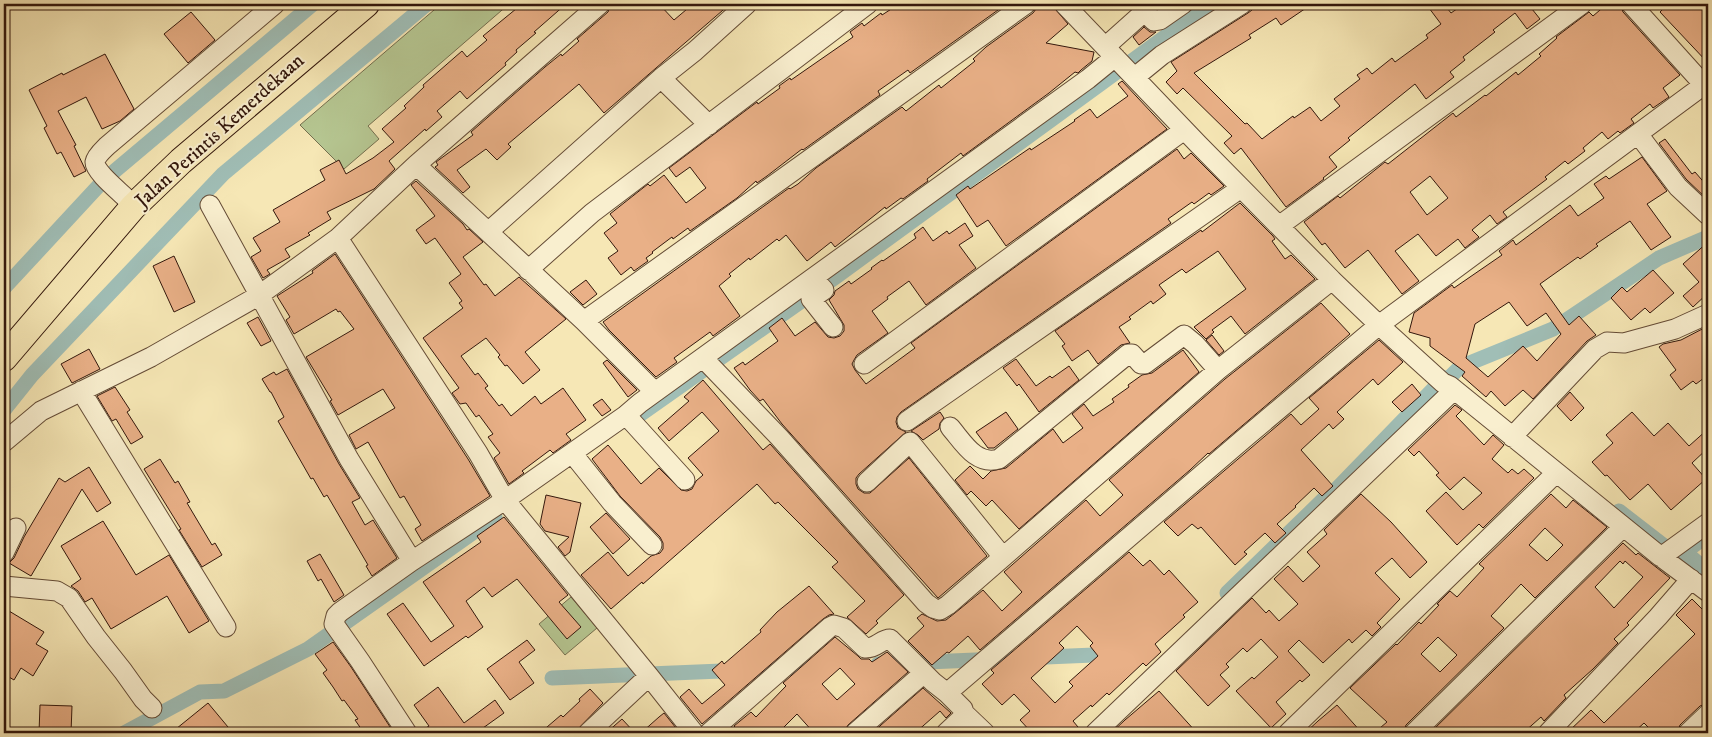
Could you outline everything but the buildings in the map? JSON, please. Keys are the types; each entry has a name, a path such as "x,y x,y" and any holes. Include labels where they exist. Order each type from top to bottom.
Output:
{"highway":[{"name":"Jalan Perintis Kemerdekaan","path":"4,342 121,193 352,4"},
{"name":"Jalan Perintis Kemerdekaan","path":"4,358 140,201 181,162 366,4"}],"street":[{"path":"121,193 99,172 96,166 96,158 107,146 275,4"},
{"path":"4,442 41,411 151,357 258,296 338,238 416,165 600,4"},
{"path":"488,232 660,78 747,4"},
{"path":"528,270 592,213 868,4"},
{"path":"584,321 1026,4"},
{"path":"1064,4 1135,76 1184,130 1379,325 1512,438 1699,584 1658,617 1548,733"},
{"path":"407,733 338,629 336,616 340,612 412,561 511,508 631,421 655,392 709,364 813,278 1088,79 1112,54 1143,14 1146,13 1154,21 1160,20 1183,4"},
{"path":"1135,76 1162,55 1242,4"},
{"path":"1279,226 1582,4"},
{"path":"947,693 1239,442 1379,325 1706,83 1631,4"},
{"path":"660,78 709,125"},
{"path":"864,364 1184,130"},
{"path":"1638,134 1678,187 1708,215"},
{"path":"416,165 584,321 655,392"},
{"path":"907,421 1241,188"},
{"path":"210,204 258,296 349,459 412,561"},
{"path":"338,238 478,453 511,508 694,733"},
{"path":"813,278 824,290 811,298 833,327"},
{"path":"709,364 779,437 926,603 932,608 940,610 1218,370 1332,280"},
{"path":"1512,438 1594,349 1601,344 1606,342 1624,343 1676,329 1708,314"},
{"path":"950,427 976,456 984,460 999,459 1128,354 1132,354 1141,364 1145,364 1184,335 1195,344 1218,370"},
{"path":"1095,733 1449,386"},
{"path":"81,390 226,628"},
{"path":"631,421 685,480"},
{"path":"867,482 910,442 1003,557"},
{"path":"577,460 612,503 652,545"},
{"path":"1288,733 1556,473"},
{"path":"1662,557 1708,523"},
{"path":"1414,733 1624,527"},
{"path":"4,553 16,528"},
{"path":"4,586 57,591 69,598 96,637 152,708"},
{"path":"709,733 834,625 844,628 865,648 875,647 886,639 890,639 947,693 985,733"},
{"path":"855,733 924,673"},
{"path":"588,733 649,676"},
{"path":"946,733 961,719 964,713"},
{"path":"1688,733 1708,714"}],"green space":[{"path":"441,4 509,4 368,126 379,139 344,169 300,125"},
{"path":"571,597 597,628 565,655 539,624"}],"waterway":[{"path":"4,288 104,180 313,4"},
{"path":"4,410 32,375 223,174 427,4"},
{"path":"628,423 837,276 1210,4"},
{"path":"1442,385 1460,367 1553,329 1659,258 1708,237"},
{"path":"1324,502 1444,378 1450,381"},
{"path":"1227,593 1330,493"},
{"path":"1619,511 1708,580"},
{"path":"124,733 200,692 224,691 308,649 495,517"},
{"path":"1698,563 1685,552 1708,535"},
{"path":"878,664 1118,654"},
{"path":"552,678 820,667"}]}
